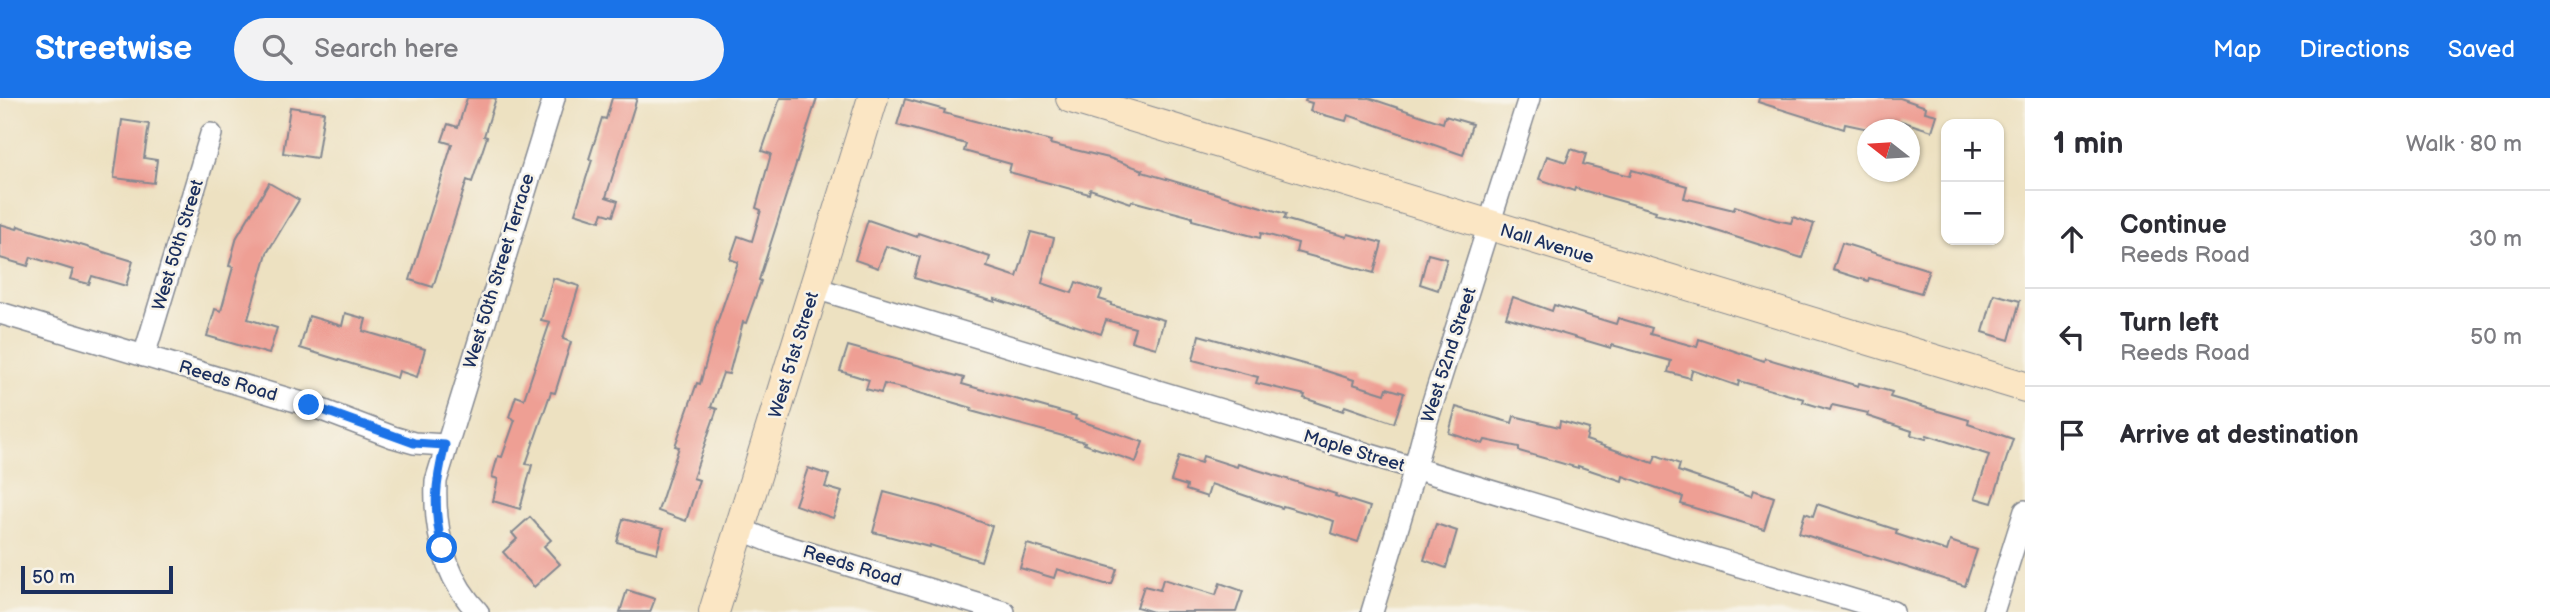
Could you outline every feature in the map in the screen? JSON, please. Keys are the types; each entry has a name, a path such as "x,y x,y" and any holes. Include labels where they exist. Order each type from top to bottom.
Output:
{"street":[{"name":"West 50th Street Terrace","path":"445,445 554,98"},
{"name":"West 51st Street","path":"713,612 873,98"},
{"name":"Nall Avenue","path":"1071,98 2025,387"},
{"name":"West 52nd Street","path":"1371,612 1529,98"},
{"name":"West 50th Street","path":"144,356 211,134"},
{"name":"Maple Street","path":"815,288 1893,612"},
{"name":"Reeds Road","path":"0,313 309,405 404,440 445,445"},
{"path":"445,445 436,481 437,527 450,569 460,589 478,612"},
{"path":"1993,612 2025,511"},
{"name":"Reeds Road","path":"740,529 772,542 1004,612"}],"building":[{"path":"467,98 496,98 472,182 467,180 433,287 410,280 452,144 442,141 448,124 458,127"},
{"path":"612,98 637,98 606,197 618,201 613,216 603,213 600,221 575,213 602,118 606,119"},
{"path":"780,98 817,98 759,280 761,281 746,323 743,322 729,374 723,373 711,407 717,409 693,478 699,480 686,521 658,511 679,447 675,446 697,383 700,384 738,262 730,259 738,236 752,241 761,210 756,208 771,154 762,151"},
{"path":"1306,98 1369,98 1443,123 1445,116 1472,124 1463,155 1348,115 1346,121 1310,111 1312,103 1305,101"},
{"path":"1759,98 1900,98 1926,107 1925,112 1937,115 1932,131 1920,127 1920,119 1857,119 1857,127 1845,124 1844,129 1758,102"},
{"path":"905,99 945,110 944,113 1051,141 1050,144 1109,158 1143,170 1142,172 1286,214 1284,219 1347,237 1348,234 1382,243 1374,273 1296,252 1298,243 1261,233 1260,238 1090,189 1089,194 1009,172 1011,164 964,151 966,144 897,125"},
{"path":"290,107 324,112 317,158 283,153"},
{"path":"122,120 149,124 144,158 157,160 154,183 114,178"},
{"path":"1571,149 1586,154 1583,164 1630,176 1632,170 1687,186 1684,198 1734,210 1735,206 1791,223 1793,217 1814,224 1802,258 1655,214 1656,211 1575,188 1574,191 1539,179 1547,156 1566,162"},
{"path":"269,183 299,200 267,253 248,319 277,328 269,354 207,336 215,309 221,311 233,267 229,266 237,237"},
{"path":"868,220 990,257 987,267 1017,277 1031,232 1054,238 1042,283 1072,293 1076,282 1102,291 1099,299 1112,303 1111,305 1164,320 1156,348 1131,341 1135,328 1106,320 1101,334 995,299 995,302 914,278 920,257 886,246 878,268 855,260"},
{"path":"0,224 17,229 18,226 133,261 126,286 92,276 89,284 70,279 73,270 31,257 28,266 0,258"},
{"path":"1842,243 1929,270 1921,293 1833,270"},
{"path":"1428,254 1447,259 1438,290 1420,284"},
{"path":"553,278 579,286 563,339 571,342 555,393 551,392 526,464 532,465 520,509 493,501 498,479 492,477 498,456 502,457 515,420 509,417 516,396 524,399 550,322 541,320"},
{"path":"1994,294 2020,301 2009,340 1983,332"},
{"path":"1513,297 1552,311 1554,305 1616,324 1618,318 1652,328 1650,334 1697,347 1699,339 1764,361 1765,358 1858,386 1859,383 1892,392 1890,397 1969,420 1968,424 2013,439 1992,503 1975,498 1989,455 1927,435 1926,439 1911,435 1912,431 1867,416 1868,413 1832,405 1830,410 1803,402 1804,399 1739,381 1738,386 1692,370 1690,378 1668,372 1671,361 1612,345 1611,348 1506,317"},
{"path":"345,313 366,319 363,331 425,349 417,377 399,371 397,378 300,348 309,316 342,326"},
{"path":"1199,335 1314,367 1385,394 1387,388 1404,393 1394,423 1345,406 1343,411 1304,398 1305,395 1256,383 1258,377 1193,360"},
{"path":"848,346 964,378 962,384 1076,416 1075,419 1143,442 1136,462 1084,444 1085,442 971,411 972,408 906,389 884,384 881,393 866,389 869,380 840,371"},
{"path":"1456,407 1512,423 1514,416 1559,427 1560,421 1589,429 1586,440 1653,463 1656,455 1680,464 1678,471 1751,496 1753,490 1774,497 1764,529 1681,504 1683,497 1623,476 1622,481 1519,451 1519,447 1485,440 1483,444 1449,433"},
{"path":"1179,456 1201,463 1203,456 1237,467 1238,464 1370,507 1358,542 1331,533 1334,521 1283,506 1282,508 1211,484 1207,497 1186,490 1187,486 1171,481"},
{"path":"808,468 829,475 825,487 842,492 833,518 795,505"},
{"path":"884,492 940,507 992,526 981,561 930,545 929,547 873,532"},
{"path":"1817,504 1897,530 1896,534 1947,551 1950,541 1977,550 1965,586 1799,533 1805,513 1813,516"},
{"path":"530,517 551,540 544,546 560,564 534,587 503,552 517,539 512,533"},
{"path":"623,519 663,529 657,553 617,542"},
{"path":"1436,524 1457,531 1446,568 1424,560"},
{"path":"1027,544 1117,569 1112,584 1057,569 1054,578 1020,568"},
{"path":"1163,579 1216,595 1220,583 1243,591 1236,612 1153,612 1137,607 1144,586 1160,590"},
{"path":"627,590 655,599 650,612 620,612"}],"route":[{"path":"309,405 414,443 445,445 436,481 435,505 442,548"}]}
